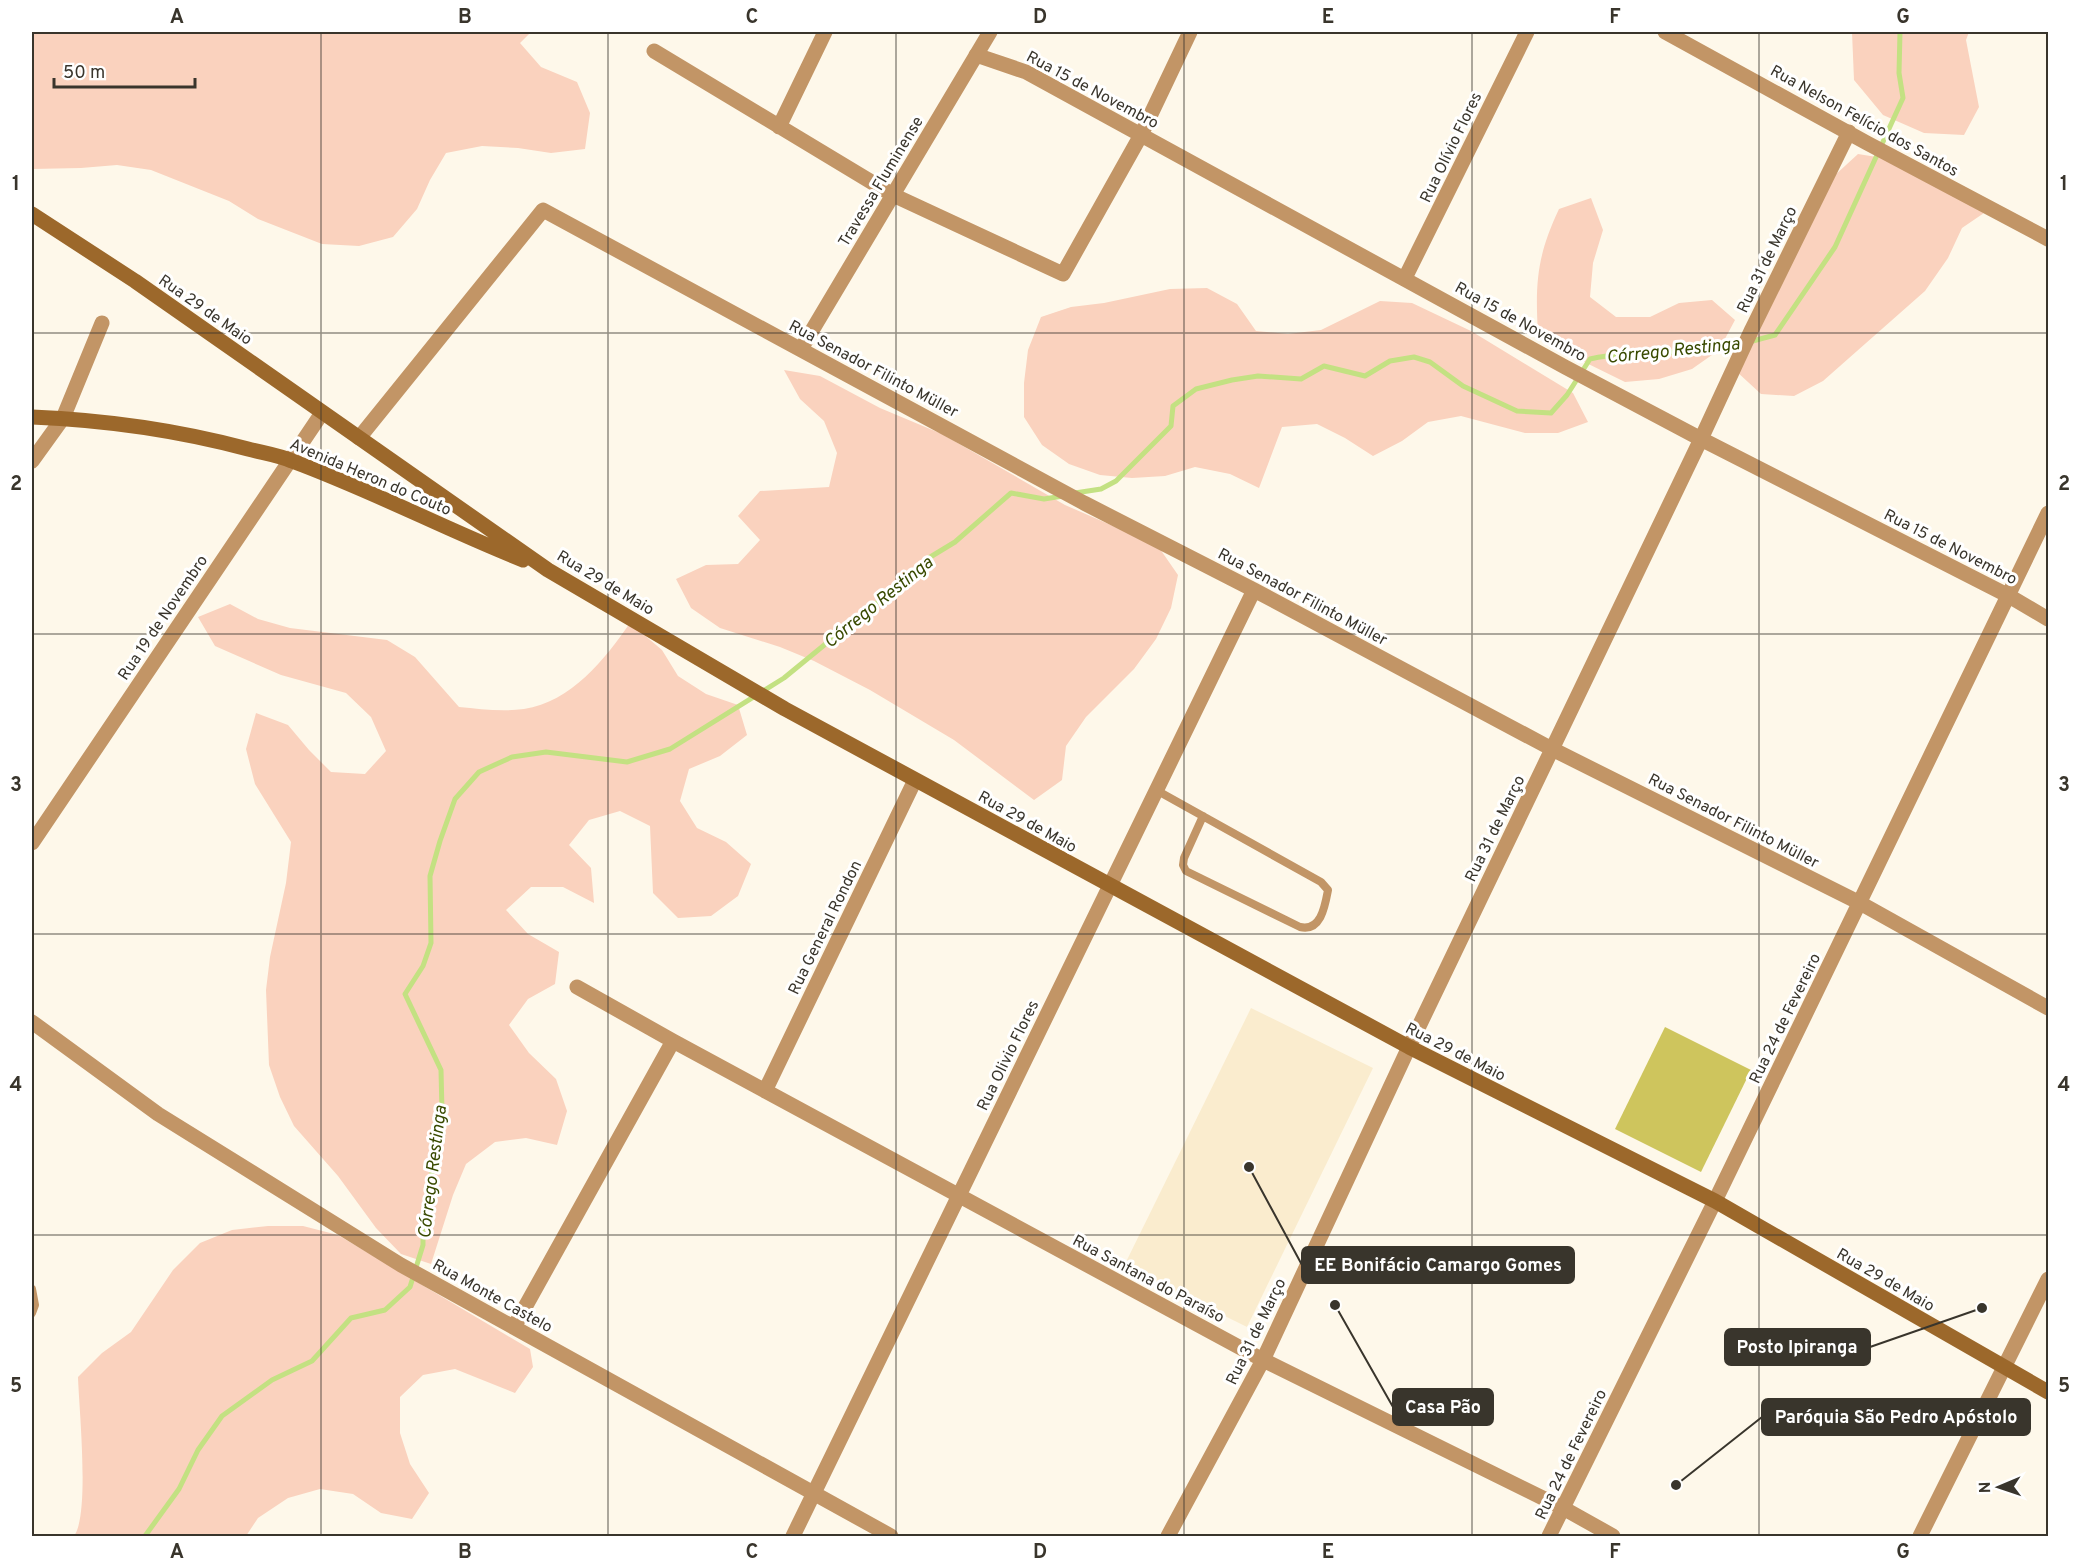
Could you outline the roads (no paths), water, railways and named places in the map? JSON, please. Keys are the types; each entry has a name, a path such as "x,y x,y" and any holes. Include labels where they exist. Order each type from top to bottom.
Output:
{"main road":[{"name":"Rua 29 de Maio","path":"32,214 135,280 548,570 742,684 1409,1047 1715,1201 2049,1392"},
{"name":"Avenida Heron do Couto","path":"32,417 128,424 208,438 290,460 548,570"}],"street":[{"path":"779,127 825,32"},
{"name":"Travessa Fluminense","path":"801,349 990,32"},
{"path":"654,51 893,195 1063,274 1141,135 1190,32"},
{"name":"Rua Olívio Flores","path":"1406,278 1527,32"},
{"name":"Rua Nelson Felício dos Santos","path":"1665,32 1867,143 2049,239"},
{"name":"Rua 15 de Novembro","path":"976,55 1026,72 1565,367 2009,596 2049,619"},
{"name":"Rua 31 de Março","path":"1168,1536 1263,1360 1409,1047 1701,439 1738,357 1849,132"},
{"name":"Rua Senador Filinto Müller","path":"359,438 543,210 1051,483 1084,503 1254,590 1552,749 1860,903 2049,1008"},
{"path":"32,461 63,418 102,323"},
{"name":"Rua 19 de Novembro","path":"32,843 322,412"},
{"name":"Rua 24 de Fevereiro","path":"1549,1536 1715,1201 2049,513"},
{"name":"Rua Olivio Flores","path":"793,1536 1254,590"},
{"name":"Rua General Rondon","path":"765,1091 915,780"},
{"name":"Rua Santana do Paraíso","path":"577,987 1263,1360 1563,1508 1613,1536"},
{"name":"Rua Monte Castelo","path":"32,1022 158,1114 401,1265 891,1536"},
{"path":"514,1327 673,1041"},
{"path":"1920,1536 2049,1279"}],"lane":[{"path":"1156,790 1203,816 1321,882 1328,890 1324,910 1314,927 1308,929 1300,927 1186,871 1183,865 1184,858 1203,816"},
{"path":"32,1289 35,1305 32,1313"}],"waterway":[{"name":"Córrego Restinga","path":"1749,342 1775,335 1835,247 1903,98 1899,73 1900,32"},
{"name":"Córrego Restinga","path":"1075,493 1101,489 1116,481 1171,426 1173,406 1196,389 1232,380 1258,376 1301,379 1324,366 1365,376 1390,361 1414,357 1430,362 1463,386 1517,411 1551,413 1567,395 1590,359 1628,354 1703,351 1740,345"},
{"name":"Córrego Restinga","path":"145,1536 179,1489 198,1450 222,1416 272,1380 312,1361 351,1318 385,1310 410,1287 423,1245 423,1227 442,1112 441,1070 405,994 423,966 431,943 430,876 455,799 479,772 512,757 546,752 627,762 670,749 784,678 867,610 903,584 927,559 955,542 1011,493 1044,499 1063,496"}],"place":[{"name":"EE Bonifácio Camargo Gomes","path":"1249,1167"},
{"name":"Casa Pão","path":"1335,1305"},
{"name":"Posto Ipiranga","path":"1982,1308"},
{"name":"Paróquia São Pedro Apóstolo","path":"1676,1485"}]}
